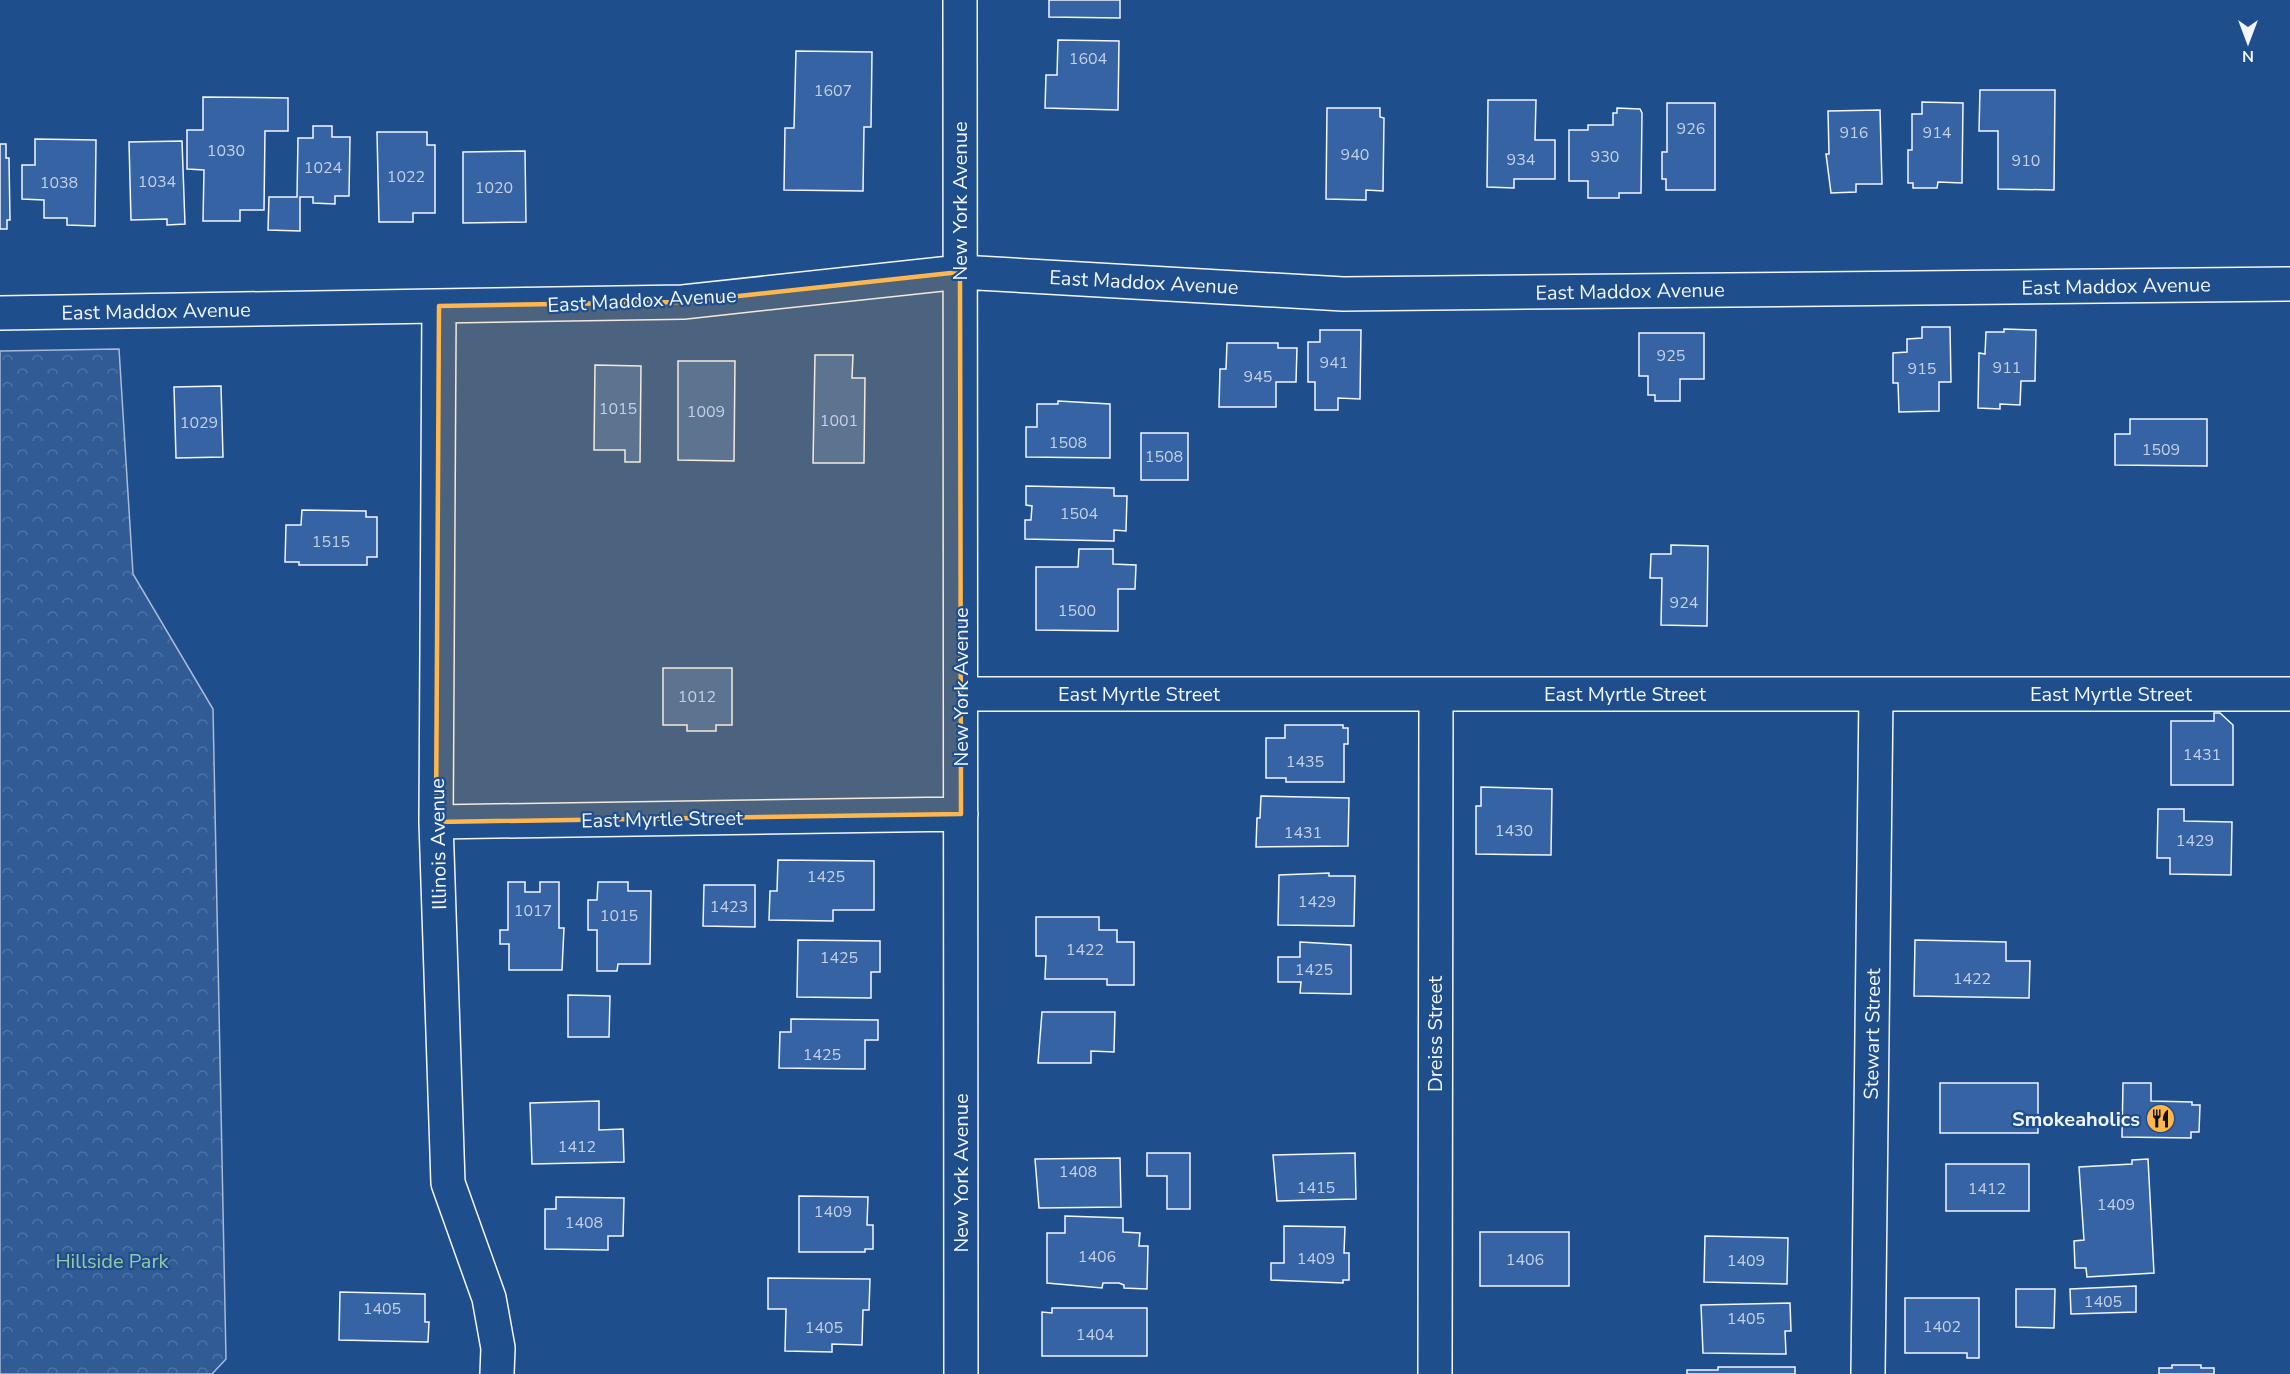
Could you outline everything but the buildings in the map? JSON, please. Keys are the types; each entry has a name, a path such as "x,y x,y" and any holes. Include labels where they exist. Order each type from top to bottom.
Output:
{"street":[{"name":"New York Avenue","path":"960,0 961,1374"},
{"name":"East Maddox Avenue","path":"0,313 683,302 960,272 1343,294 2290,284"},
{"name":"Illinois Avenue","path":"439,306 436,822 448,1183 489,1298 498,1348 497,1374"},
{"name":"East Myrtle Street","path":"961,694 2290,694"},
{"name":"Dreiss Street","path":"1435,1374 1436,694"},
{"name":"Stewart Street","path":"1868,1374 1876,694"},
{"name":"East Myrtle Street","path":"436,822 961,814"}],"highlighted area":[{"path":"960,272 961,814 436,822 439,306 683,302"}],"green space":[{"name":"Hillside Park","path":"119,349 133,574 213,709 226,1359 212,1374 0,1374 0,351"}],"place":[{"name":"Smokeaholics","path":"2161,1119"}]}
